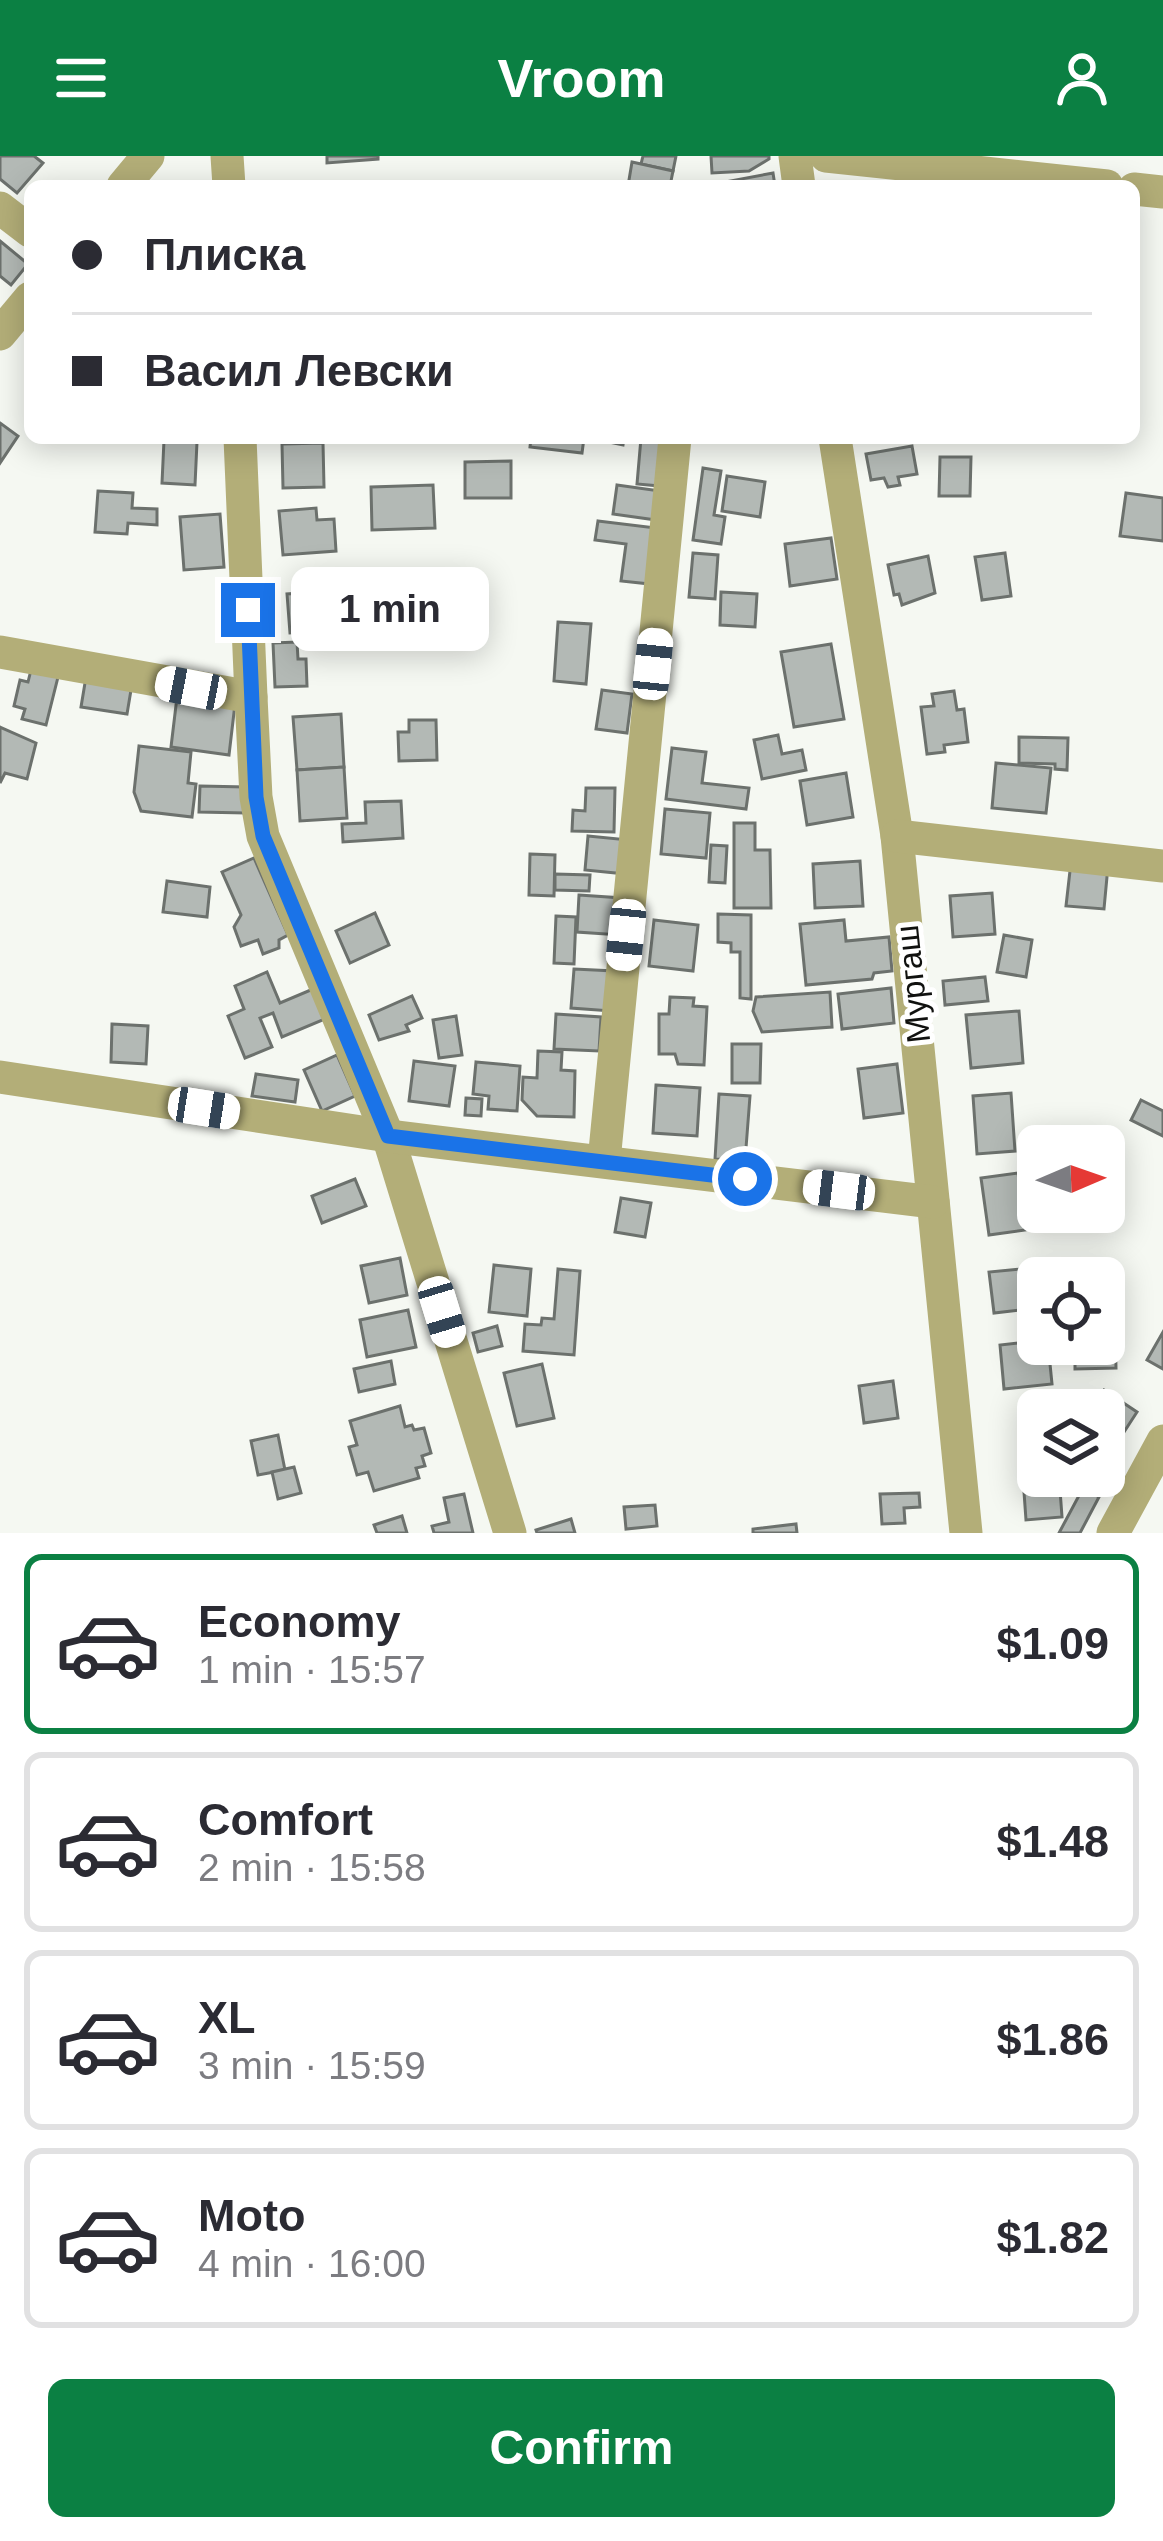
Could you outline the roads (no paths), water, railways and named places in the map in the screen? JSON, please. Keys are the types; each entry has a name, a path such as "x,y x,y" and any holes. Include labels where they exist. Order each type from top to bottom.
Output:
{"street":[{"path":"128,180 148,156"},
{"path":"826,156 1051,180"},
{"path":"0,208 24,226"},
{"path":"0,334 24,305"},
{"path":"240,444 256,797 263,836 388,1136 510,1533"},
{"path":"604,1161 674,444"},
{"name":"Мургаш","path":"837,444 897,836 966,1533"},
{"path":"0,652 251,697"},
{"path":"897,836 1163,866"},
{"path":"0,1077 388,1136 933,1202"},
{"path":"1113,1533 1163,1441"}]}
